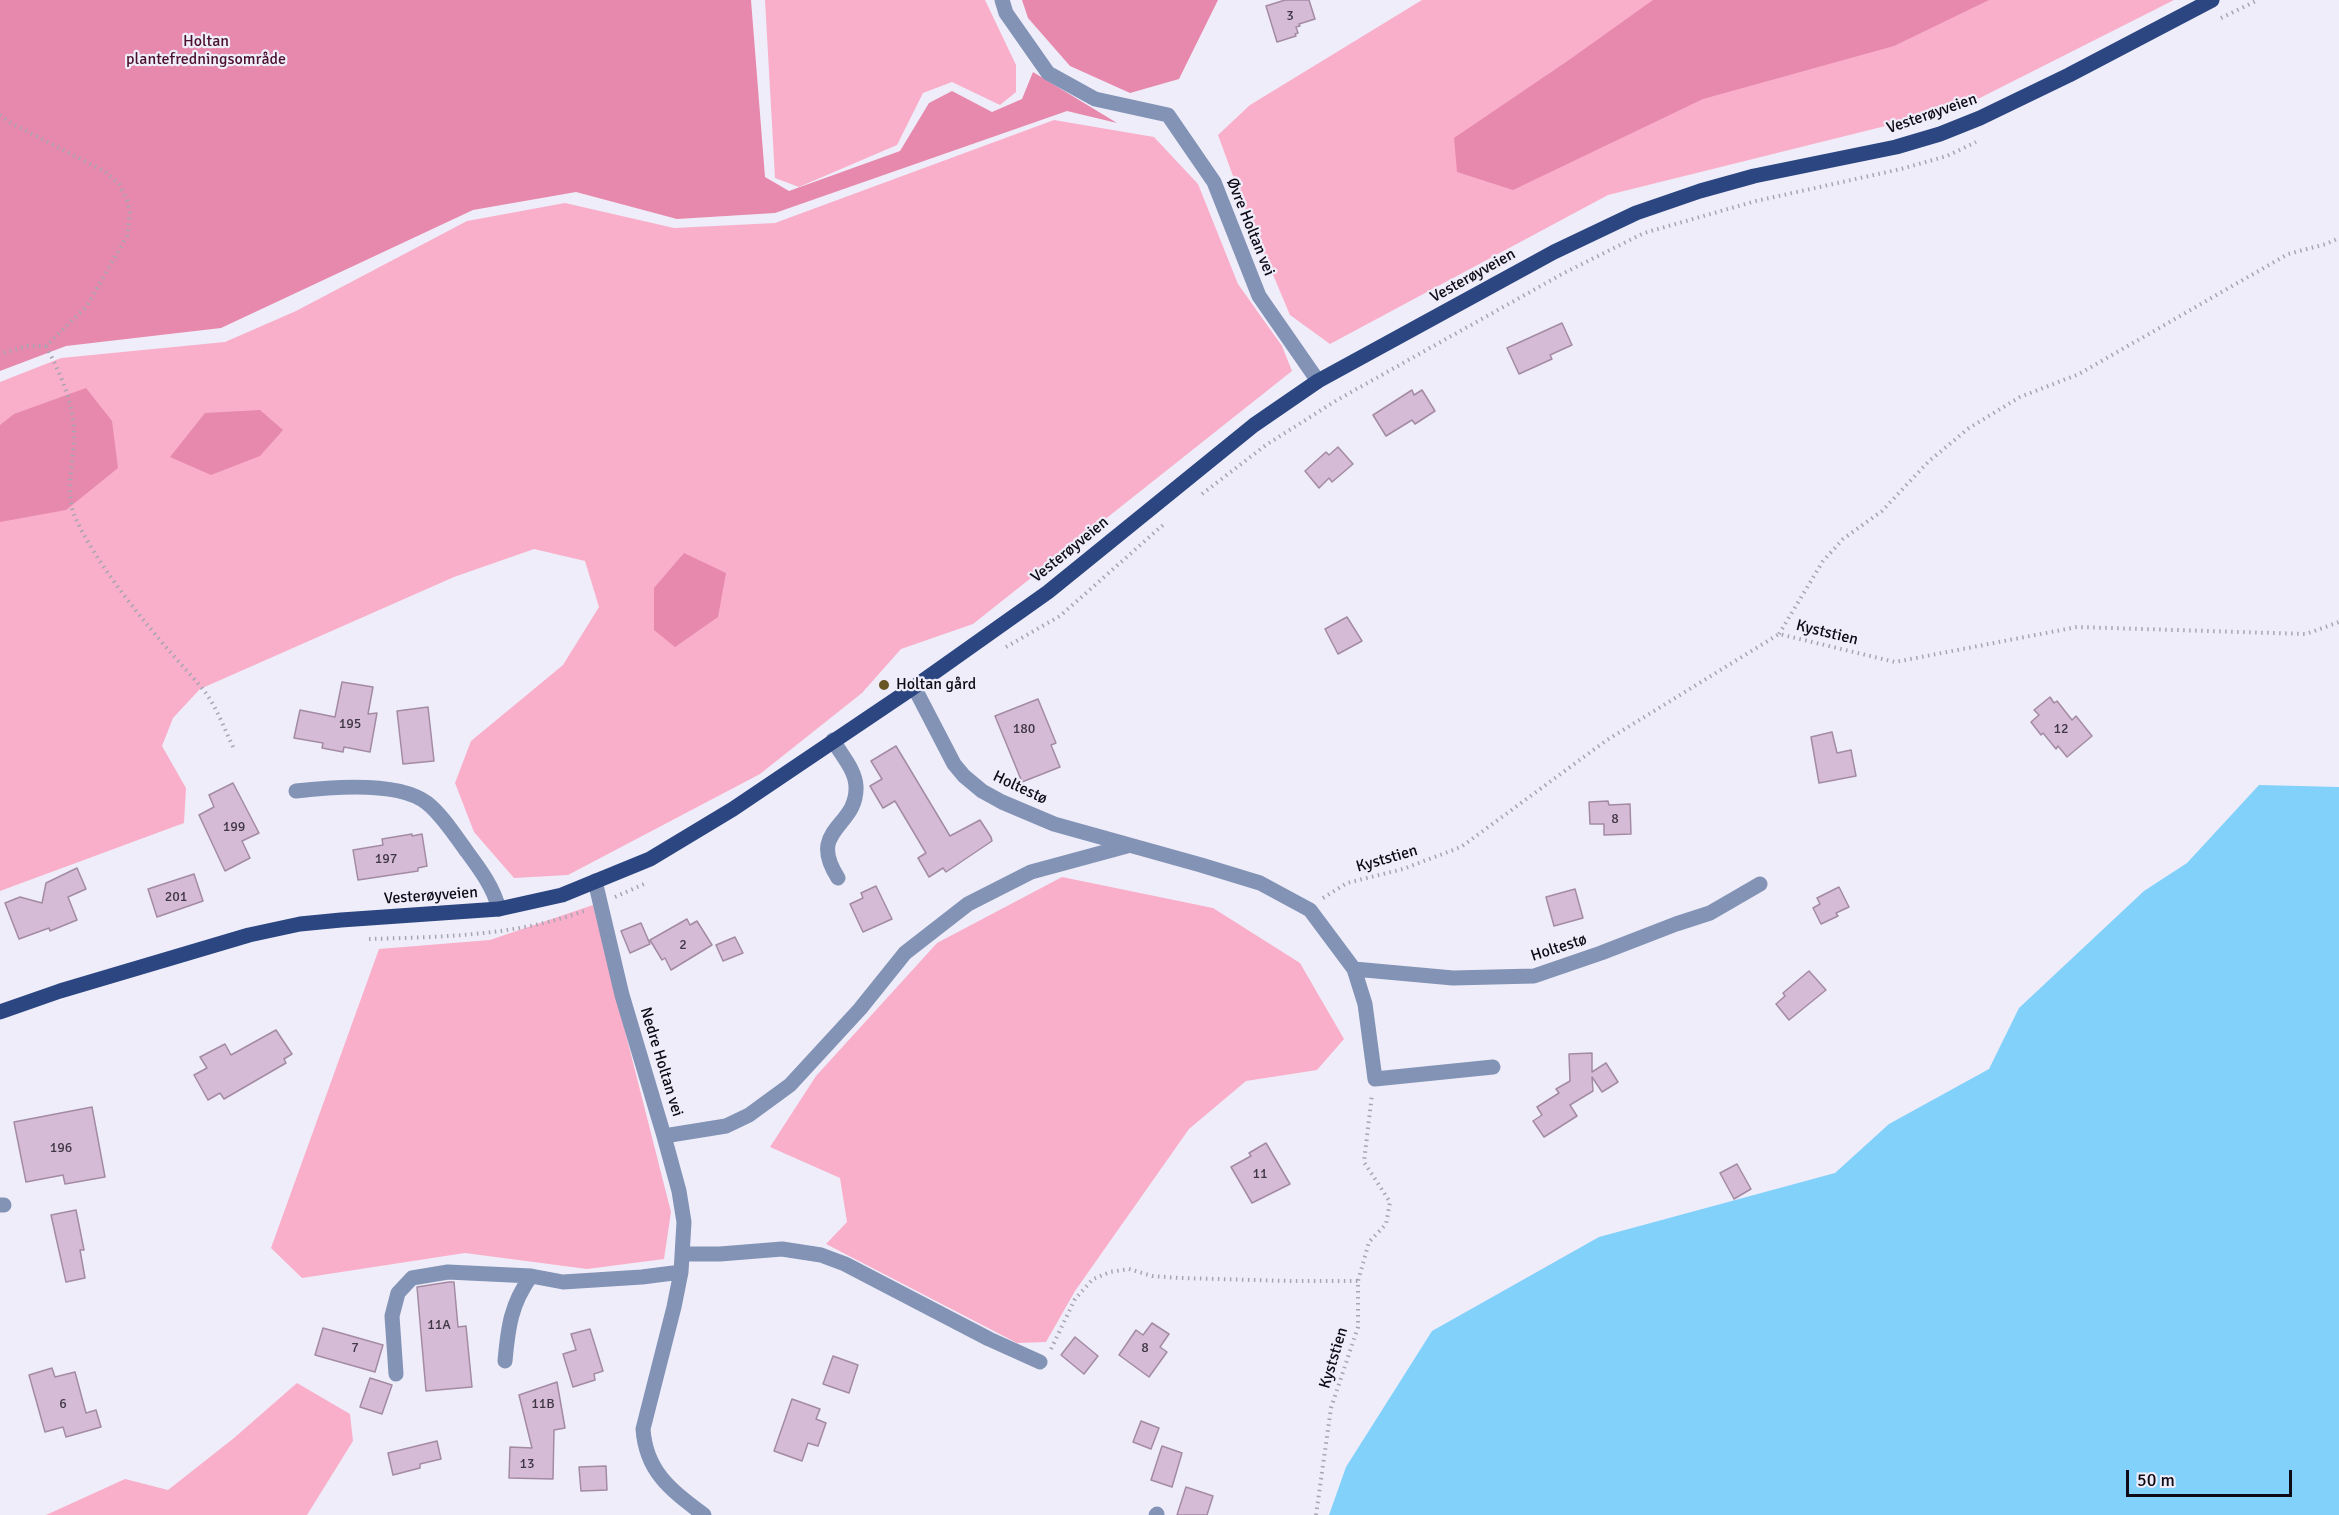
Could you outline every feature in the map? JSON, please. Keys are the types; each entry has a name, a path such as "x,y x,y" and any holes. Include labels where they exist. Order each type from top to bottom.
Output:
{"main road":[{"name":"Vesterøyveien","path":"0,1012 249,935 300,924 499,909 562,895 650,859 733,809 914,687 1048,592 1254,425 1318,381 1554,252 1636,213 1700,191 1754,176 1896,147 1940,134 1980,118 2069,75 2212,0"}],"street":[{"name":"Øvre Holtan vei","path":"1002,0 1006,13 1048,73 1095,99 1168,115 1214,182 1259,296 1318,381"},
{"name":"Holtestø","path":"914,687 954,764 964,776 1002,802 1054,824 1201,864 1260,883 1310,910 1354,969 1365,1004 1375,1079"},
{"path":"833,740 853,772 856,785 855,800 850,810 827,842 828,863 838,878"},
{"path":"296,791 343,787 415,796 428,804 474,861 490,885 499,909"},
{"path":"664,1136 726,1126 750,1115 790,1085 860,1009 905,954 968,904 1031,872 1128,845"},
{"name":"Nedre Holtan vei","path":"595,881 622,995 679,1191 684,1222 681,1272 643,1429 644,1445 653,1469 704,1515"},
{"name":"Holtestø","path":"1354,969 1453,978 1534,976 1710,913 1760,884"},
{"path":"1375,1079 1493,1067"},
{"path":"682,1254 720,1254 782,1249 821,1255 845,1264 989,1339 1040,1362"},
{"path":"396,1374 392,1316 398,1293 412,1278 448,1272 531,1276 563,1282 681,1272"},
{"path":"505,1360 508,1323 520,1292 531,1276"}],"path":[{"path":"2211,24 2258,0"},
{"path":"0,115 9,122 104,171 119,184 127,200 130,213 127,236 87,306 46,346 27,346 0,354"},
{"path":"1197,498 1266,446 1336,400 1564,273 1644,233 1756,201 1947,156 1978,141"},
{"path":"1779,634 1823,561 1843,539 1882,511 1928,462 1969,428 2020,398 2079,374 2288,254 2326,244 2339,238"},
{"path":"46,346 65,386 72,412 74,432 71,493 74,515 100,560 127,599 164,646 206,693 234,748"},
{"path":"1003,648 1060,616 1171,518"},
{"name":"Kyststien","path":"1310,910 1323,898 1347,883 1403,869 1461,847 1607,740 1779,634 1895,662 2077,627 2306,634 2339,622"},
{"path":"367,939 425,937 511,929 568,917 650,881"},
{"name":"Kyststien","path":"1316,1515 1331,1408 1358,1327 1358,1281 1369,1242 1386,1224 1390,1202 1364,1162 1375,1079"},
{"path":"1040,1362 1054,1345 1075,1299 1093,1279 1110,1272 1129,1269 1152,1276 1180,1278 1358,1281"}],"shaded area":[{"path":"765,0 985,0 1016,65 1016,92 1000,105 952,82 923,93 897,145 799,187 775,178"},
{"path":"1422,0 2174,0 1962,107 1608,195 1330,344 1290,315 1244,206 1218,135 1250,105"},
{"path":"1054,120 1154,137 1198,184 1238,284 1282,346 1292,371 973,624 901,649 862,693 760,774 568,875 514,878 474,832 455,783 471,741 563,665 599,607 585,561 534,549 454,577 200,689 173,718 162,746 186,788 184,823 0,891 0,382 61,358 225,342 296,311 467,221 565,203 674,228 775,223"},
{"path":"1062,877 1213,908 1300,963 1344,1039 1317,1070 1246,1081 1189,1129 1075,1291 1046,1342 1017,1343 826,1244 847,1222 840,1178 770,1147 816,1076 937,943"},
{"path":"593,905 671,1212 664,1259 587,1269 465,1253 302,1278 271,1248 379,949 490,940"},
{"path":"297,1383 350,1414 353,1441 307,1515 46,1515 125,1479 168,1490 234,1438"}],"green space":[{"name":"Holtan plantefredningsområde","path":"0,0 751,0 765,177 789,191 900,151 929,103 952,91 992,112 1022,99 1033,72 1117,123 1067,111 775,213 677,219 576,192 473,210 221,328 66,346 0,371"},
{"path":"1022,0 1218,0 1179,79 1130,93 1070,66 1028,18"},
{"path":"1653,0 1989,0 1894,46 1703,99 1513,190 1457,172 1454,138"},
{"path":"86,388 112,421 118,468 66,510 0,522 0,425 14,414"},
{"path":"260,410 283,430 260,456 211,475 170,457 205,413"},
{"path":"684,553 726,573 718,617 675,647 654,630 654,588"}],"water":[{"path":"2259,785 2339,787 2339,1515 1329,1515 1346,1467 1432,1331 1599,1237 1835,1173 1889,1124 1989,1069 2019,1008 2144,891 2187,863"}],"building":[{"path":"1285,0 1309,0 1315,19 1299,24 1300,26 1296,27 1298,33 1295,34 1296,36 1277,42 1266,6"},
{"path":"1562,323 1572,345 1550,355 1552,359 1519,374 1507,348"},
{"path":"1412,390 1414,395 1422,390 1435,411 1415,424 1412,420 1386,436 1373,415"},
{"path":"1338,447 1353,464 1332,482 1329,478 1319,488 1305,471 1326,452 1329,455"},
{"path":"1347,617 1362,641 1338,654 1325,629"},
{"path":"342,682 373,687 368,714 377,713 370,752 344,747 343,752 322,748 323,743 294,738 300,710 335,717"},
{"path":"2050,697 2054,703 2057,701 2072,720 2076,716 2092,736 2067,757 2058,746 2056,749 2043,733 2041,735 2031,722 2039,715 2034,710"},
{"path":"1038,699 1056,743 1051,745 1060,767 1022,782 995,716"},
{"path":"428,707 434,761 403,764 397,711"},
{"path":"1832,732 1837,753 1851,750 1856,776 1819,783 1811,737"},
{"path":"896,746 950,836 980,820 991,837 992,841 946,872 943,868 929,877 918,858 926,853 895,801 883,808 870,786 882,779 871,761"},
{"path":"233,783 259,833 242,841 250,858 225,871 199,815 214,807 209,795"},
{"path":"1608,801 1609,805 1630,804 1631,834 1604,835 1604,824 1590,824 1589,802"},
{"path":"412,834 412,836 422,834 427,866 418,868 418,871 358,880 353,850 383,845 382,839"},
{"path":"77,868 86,889 68,897 77,920 50,931 49,928 19,939 5,903 20,897 42,903 46,883"},
{"path":"194,874 203,901 157,917 148,889"},
{"path":"876,886 892,919 863,932 850,904 863,898 861,893"},
{"path":"1839,887 1849,907 1836,913 1838,916 1821,924 1813,908 1820,904 1817,898"},
{"path":"1575,889 1583,918 1554,926 1546,897"},
{"path":"687,919 690,925 697,921 712,945 671,970 665,958 662,960 650,940"},
{"path":"641,923 650,944 630,953 621,931"},
{"path":"735,937 743,953 723,961 716,945"},
{"path":"1809,971 1826,990 1789,1020 1776,1004 1785,996 1783,993"},
{"path":"276,1030 292,1054 284,1059 286,1063 224,1099 220,1093 208,1100 194,1075 207,1068 200,1057 225,1044 231,1055"},
{"path":"1592,1053 1592,1072 1606,1063 1618,1082 1602,1092 1592,1077 1593,1091 1570,1105 1577,1116 1544,1137 1533,1121 1542,1115 1537,1107 1559,1093 1556,1089 1570,1081 1569,1054"},
{"path":"92,1107 105,1177 65,1184 63,1175 26,1182 14,1122"},
{"path":"1266,1143 1290,1184 1252,1203 1231,1167 1251,1156 1249,1153"},
{"path":"1737,1164 1751,1189 1734,1199 1720,1173"},
{"path":"76,1210 84,1250 80,1250 85,1278 66,1282 51,1215"},
{"path":"454,1282 458,1327 466,1326 472,1387 426,1391 417,1287"},
{"path":"1152,1323 1169,1334 1160,1347 1167,1352 1149,1377 1119,1355 1136,1330 1143,1335"},
{"path":"323,1328 383,1345 375,1372 315,1355"},
{"path":"590,1329 603,1371 594,1374 595,1380 573,1387 563,1354 576,1350 571,1334"},
{"path":"1075,1337 1098,1356 1084,1374 1061,1355"},
{"path":"833,1356 858,1365 849,1393 823,1384"},
{"path":"52,1368 55,1377 75,1372 86,1413 96,1410 101,1427 66,1437 63,1427 45,1432 29,1375"},
{"path":"370,1378 392,1385 382,1414 360,1407"},
{"path":"557,1382 565,1428 554,1430 553,1479 509,1478 510,1447 532,1448 519,1395"},
{"path":"792,1399 820,1409 816,1419 826,1423 818,1446 808,1443 802,1461 774,1451"},
{"path":"1141,1421 1159,1428 1151,1449 1133,1442"},
{"path":"437,1441 441,1459 420,1464 420,1468 393,1475 388,1453"},
{"path":"1162,1446 1182,1453 1172,1487 1151,1480"},
{"path":"606,1466 607,1490 581,1491 579,1467"},
{"path":"1186,1487 1213,1496 1207,1515 1177,1515"}],"place":[{"name":"Holtan gård","path":"884,685"}]}
